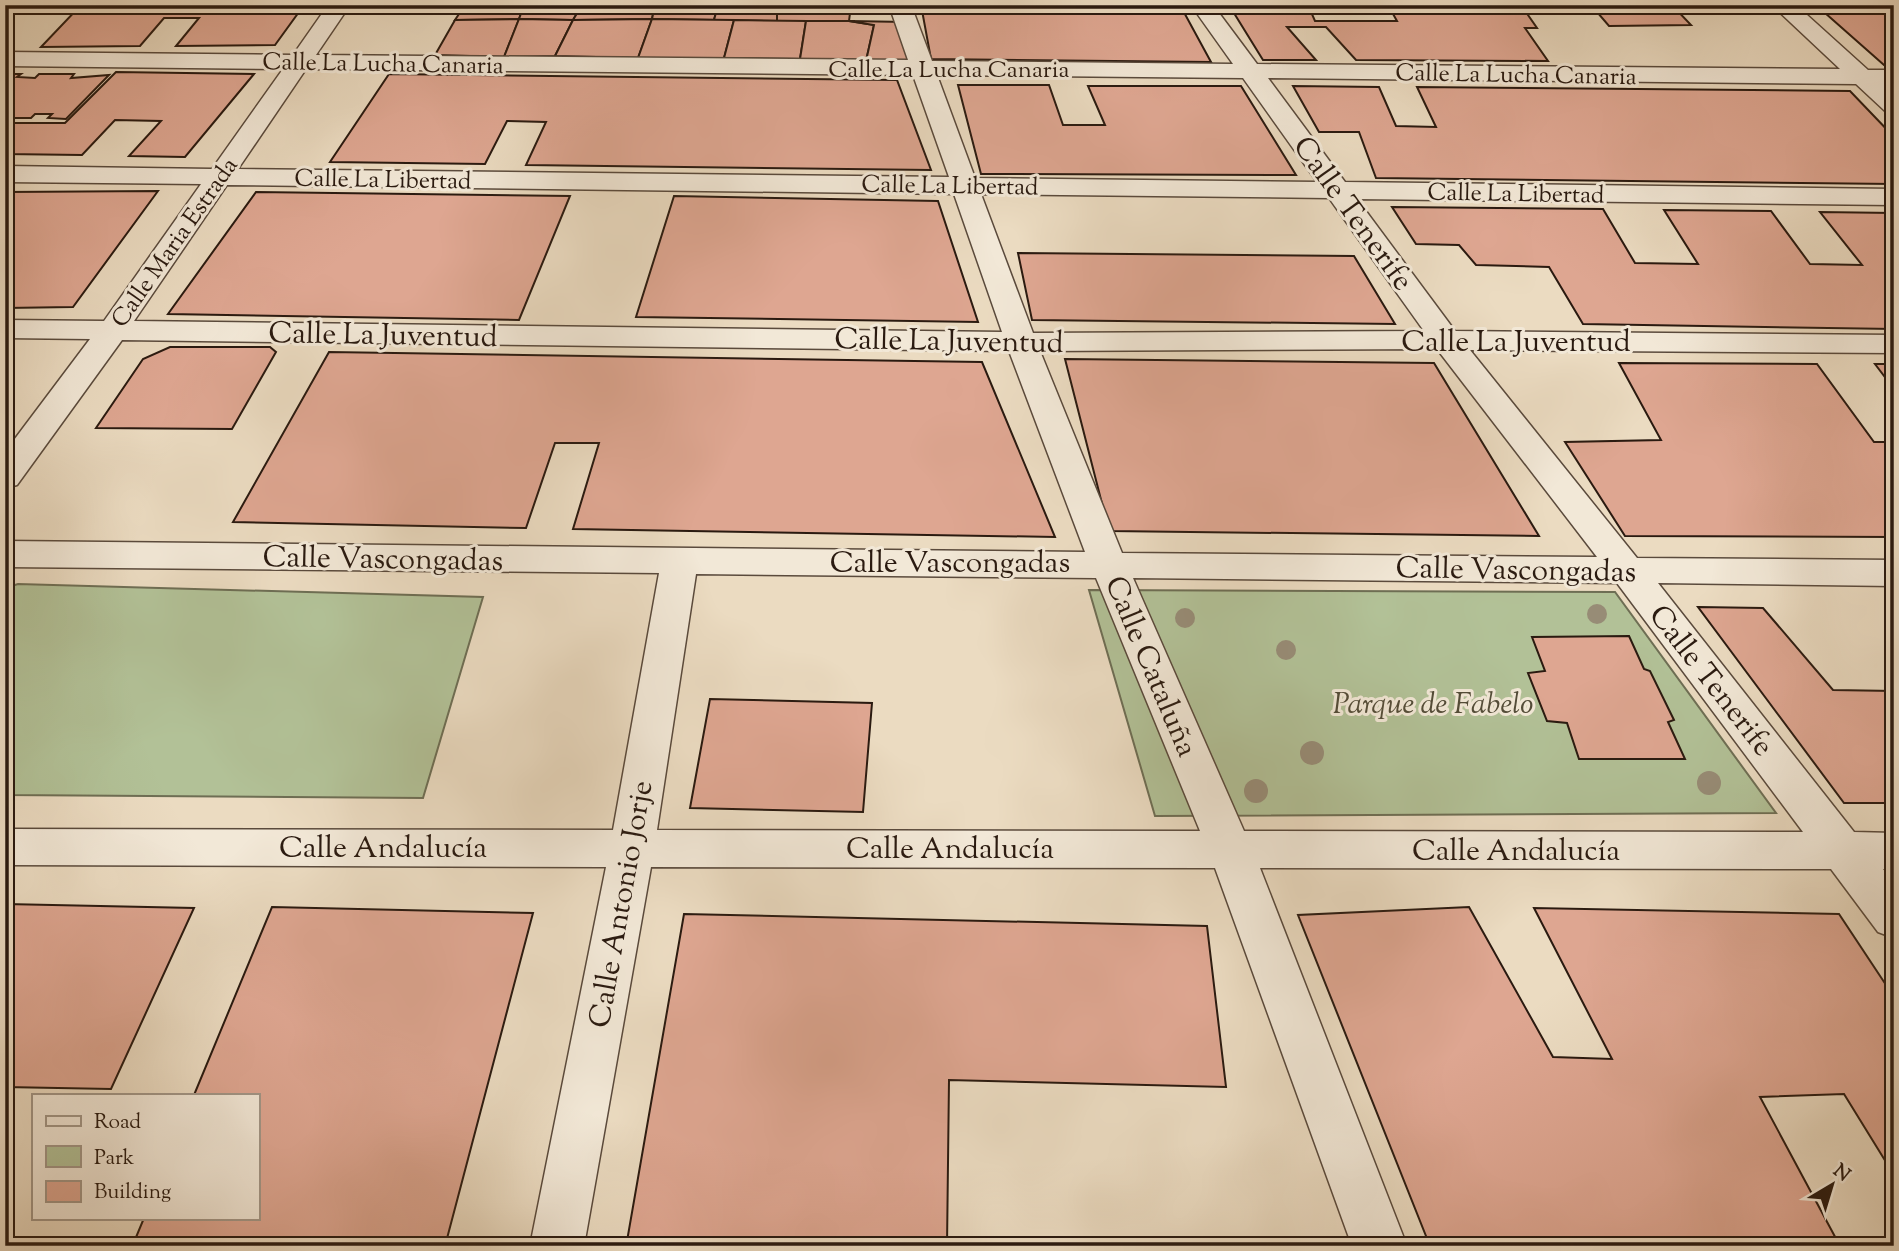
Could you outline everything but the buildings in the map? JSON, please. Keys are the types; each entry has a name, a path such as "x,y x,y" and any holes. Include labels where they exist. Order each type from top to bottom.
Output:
{"street":[{"name":"Calle Maria Estrada","path":"5,477 113,330 340,5"},
{"name":"Calle Cataluña","path":"900,5 1021,342 1108,563 1230,849 1380,1246"},
{"name":"Calle Tenerife","path":"1202,5 1446,340 1628,570 1894,918"},
{"path":"1783,5 1894,106"},
{"name":"Calle La Lucha Canaria","path":"5,59 923,70 1894,77"},
{"name":"Calle La Libertad","path":"5,174 1894,197"},
{"name":"Calle La Juventud","path":"5,329 1021,342 1446,340 1894,344"},
{"name":"Calle Vascongadas","path":"5,554 1894,573"},
{"name":"Calle Antonio Jorje","path":"557,1246 632,847 680,561"},
{"name":"Calle Andalucía","path":"5,847 1894,851"}],"green space":[{"path":"18,584 483,597 423,798 5,795 5,588"},
{"name":"Parque de Fabelo","path":"1089,590 1615,592 1776,813 1155,816"}]}
